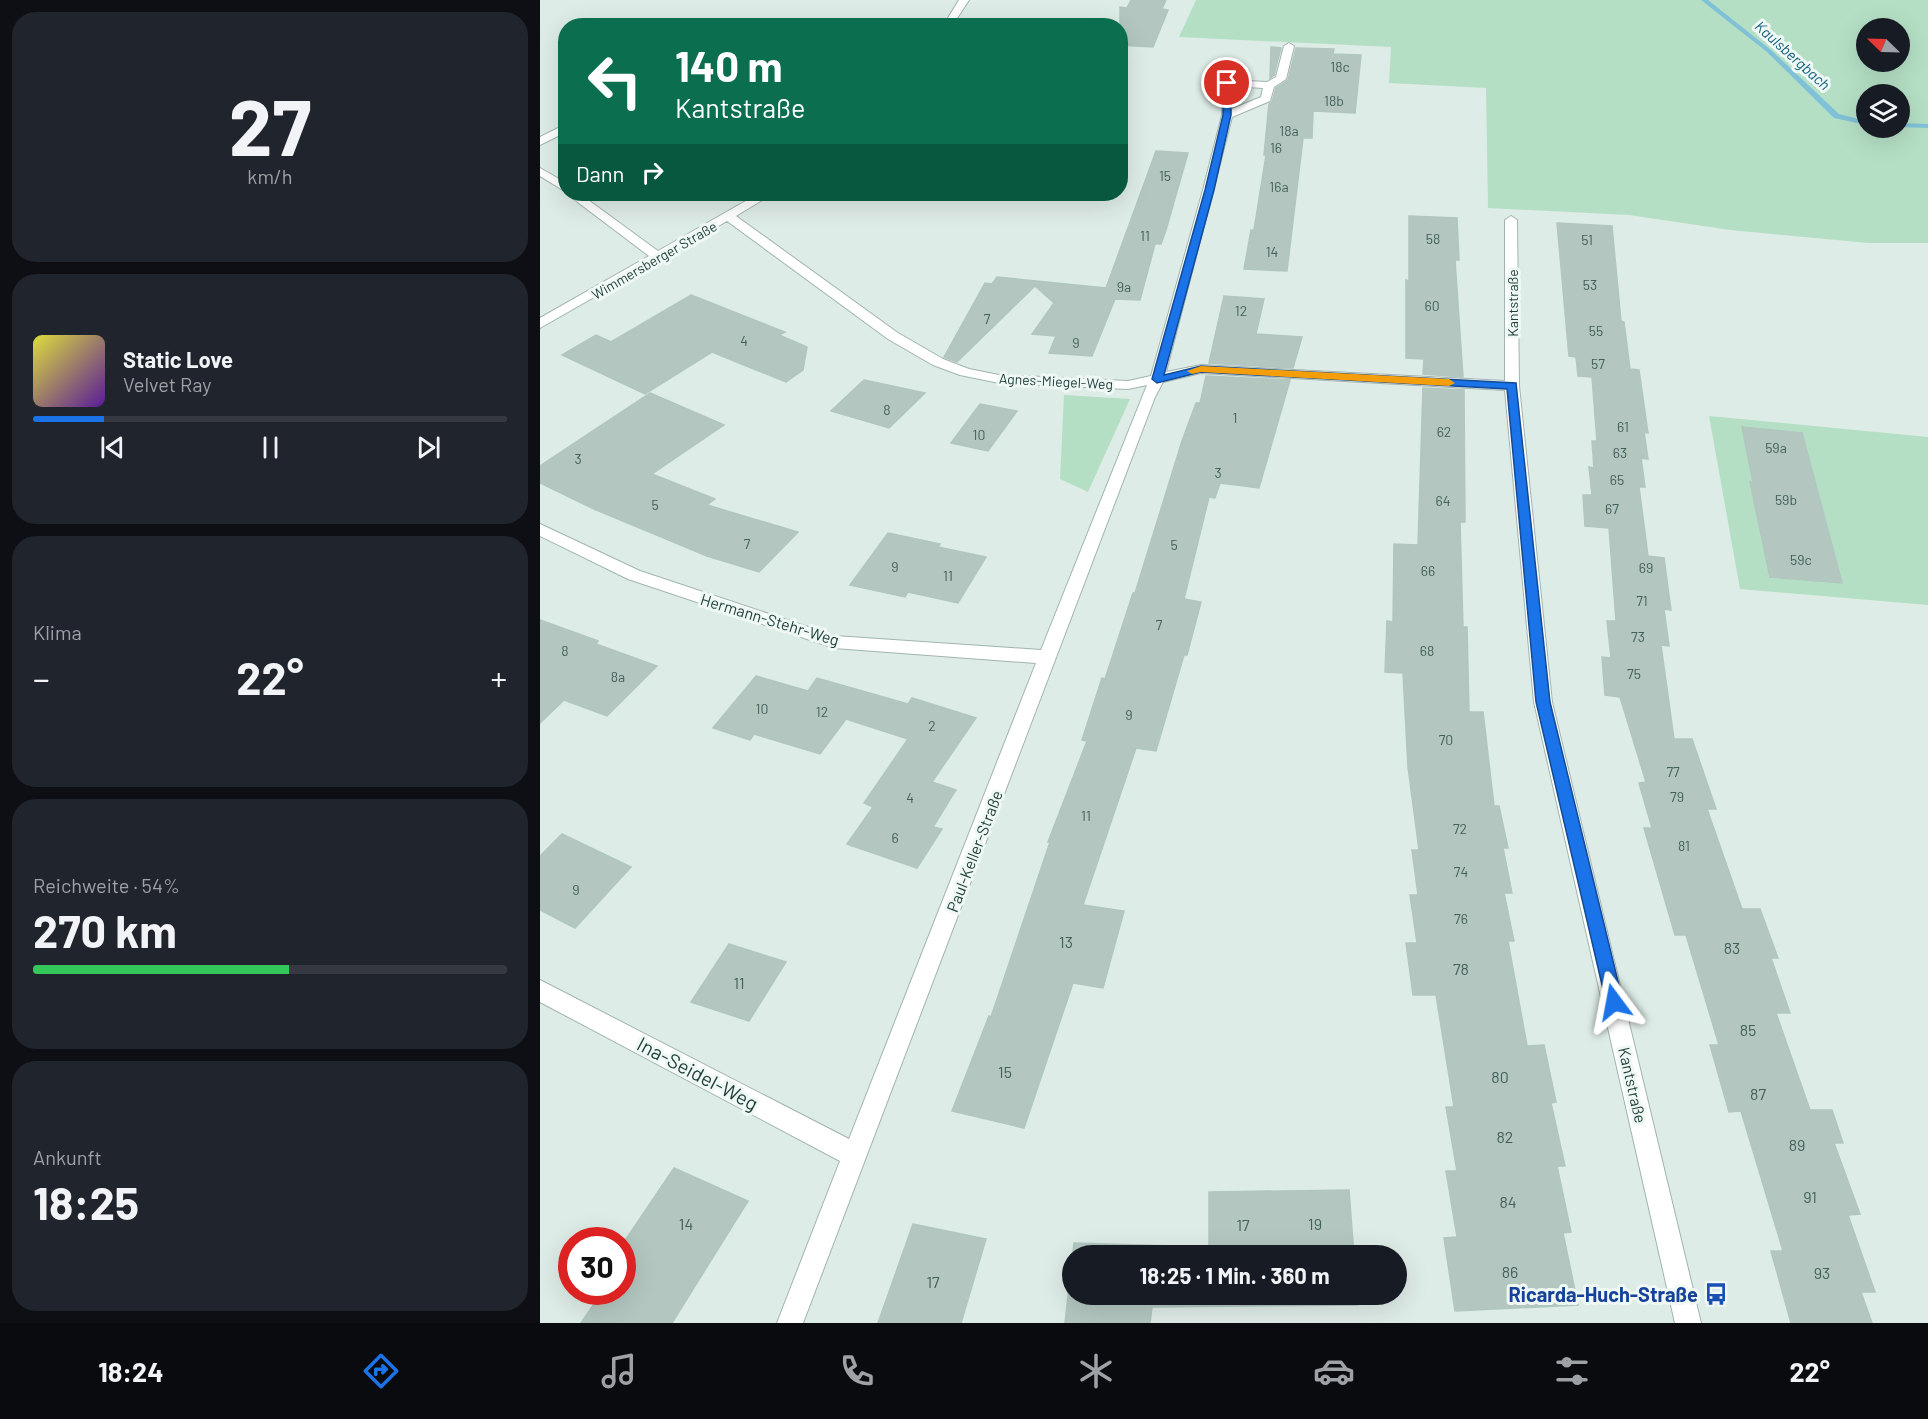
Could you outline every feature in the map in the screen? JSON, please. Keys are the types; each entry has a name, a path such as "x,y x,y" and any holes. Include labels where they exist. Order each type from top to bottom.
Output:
{"street":[{"path":"952,18 964,0"},
{"path":"1289,46 1281,79 1269,85 1227,83 1227,115 1209,190 1157,379 1201,369 1512,386"},
{"path":"1227,115 1266,99 1269,85"},
{"path":"540,142 558,132"},
{"path":"540,171 558,183"},
{"path":"583,201 659,256"},
{"name":"Wimmersberger Straße","path":"540,324 755,201"},
{"name":"Agnes-Miegel-Weg","path":"729,217 894,336 947,365 965,372 999,379 1049,383 1128,385 1157,379"},
{"name":"Kantstraße","path":"1511,220 1512,386 1543,702 1688,1323"},
{"name":"Paul-Keller-Straße","path":"790,1323 1148,397 1157,379"},
{"name":"Hermann-Stehr-Weg","path":"540,529 634,575 834,642 1049,657"},
{"name":"Ina-Seidel-Weg","path":"540,990 856,1156"}],"green space":[{"path":"1196,0 1928,0 1928,243 1868,243 1730,230 1629,215 1488,208 1486,88 1389,83 1391,47 1179,37"},
{"path":"1064,395 1130,399 1088,492 1060,479"},
{"path":"1709,416 1928,437 1928,605 1740,589"}],"building":[{"path":"1131,0 1166,0 1162,9 1168,10 1153,47 1128,45 1128,18 1120,18 1120,7 1127,8"},
{"path":"1271,47 1281,48 1274,75 1270,78"},
{"path":"1296,48 1334,49 1333,54 1361,55 1355,113 1313,111 1312,138 1303,138 1287,271 1244,269 1251,230 1254,230 1266,155 1264,155 1269,104 1272,102 1276,88 1288,80"},
{"path":"1156,151 1188,153 1166,230 1161,244 1155,244 1140,300 1115,299 1092,356 1049,353 1056,336 1032,334 1054,303 1035,286 957,362 944,357 985,283 992,284 997,277 1106,288"},
{"path":"1409,216 1457,218 1459,260 1455,260 1463,377 1423,374 1424,359 1406,358"},
{"path":"1557,223 1612,226 1621,321 1624,322 1630,369 1639,370 1648,433 1644,432 1648,459 1641,458 1645,487 1639,487 1648,556 1664,558 1671,610 1664,609 1669,646 1661,645 1674,739 1692,739 1716,809 1707,809 1742,909 1760,909 1778,958 1771,958 1790,1013 1776,1013 1810,1110 1832,1110 1843,1143 1834,1143 1860,1214 1848,1215 1875,1292 1861,1292 1872,1323 1791,1323 1771,1251 1783,1251 1741,1111 1729,1112 1710,1045 1719,1045 1686,935 1675,935 1644,828 1652,828 1639,783 1646,782 1620,697 1605,695 1602,657 1611,658 1607,621 1616,621 1609,528 1585,526 1583,495 1592,495 1589,467 1594,468 1592,441 1597,441 1592,377 1578,376 1576,357 1569,356"},
{"path":"691,295 785,332 779,335 807,347 803,370 786,382 712,352 645,394 562,355 596,335 611,342"},
{"path":"1224,296 1264,299 1256,334 1302,337 1293,368 1209,363"},
{"path":"1206,376 1290,380 1259,488 1220,483 1215,498 1209,497 1184,599 1201,602 1187,655 1184,655 1156,751 1136,748 1083,905 1124,911 1103,988 1073,983 1024,1128 952,1111 989,1016 991,1017 1050,842 1048,842 1087,741 1082,740 1102,678 1105,679 1133,593 1135,593 1182,441 1196,403 1200,403"},
{"path":"864,380 925,393 889,428 831,411"},
{"path":"1423,388 1464,390 1465,522 1460,522 1463,627 1467,627 1469,712 1483,712 1494,806 1499,806 1508,848 1503,848 1512,893 1504,893 1514,941 1508,941 1527,1046 1544,1045 1556,1102 1551,1103 1565,1166 1557,1166 1571,1232 1563,1233 1578,1305 1455,1311 1444,1238 1457,1237 1446,1171 1457,1171 1446,1107 1454,1107 1436,995 1413,995 1406,943 1417,943 1410,895 1418,895 1412,850 1419,850 1408,767 1403,673 1385,672 1387,621 1393,622 1394,544 1418,545"},
{"path":"650,393 724,425 652,474 715,499 707,505 798,532 759,572 707,556 594,509 540,483 540,466"},
{"path":"980,404 1017,411 988,451 951,443"},
{"path":"1742,427 1802,433 1842,583 1770,577 1750,482 1753,482"},
{"path":"888,533 986,557 958,603 908,592 905,597 850,585"},
{"path":"540,620 598,641 596,644 657,666 607,716 564,700 540,723"},
{"path":"756,676 808,691 817,678 908,704 912,698 976,718 932,782 956,790 933,827 942,829 917,868 847,844 873,807 864,803 908,739 846,719 820,754 754,734 750,740 713,728"},
{"path":"562,834 631,867 575,928 540,910 540,856"},
{"path":"729,944 786,962 749,1021 691,1002"},
{"path":"674,1168 748,1201 672,1323 581,1323 593,1305 636,1305 636,1227 634,1227"},
{"path":"1349,1190 1353,1245 1209,1245 1209,1192"},
{"path":"913,1224 986,1239 961,1323 878,1323"},
{"path":"1074,1243 1142,1245 1074,1245"},
{"path":"1067,1305 1358,1305 1152,1307 1150,1323 1065,1323"}],"waterway":[{"name":"Kaulsbergbach","path":"1704,0 1769,51 1837,116 1856,121"},
{"name":"Kaulsbergbach","path":"1910,125 1928,126"}],"slow traffic":[{"path":"1192,371 1201,369 1449,383"}],"place":[{"name":"Ricarda-Huch-Straße","path":"1716,1294"}],"route":[{"path":"1227,83 1227,115 1209,190 1157,379 1201,369 1512,386 1543,702 1614,1002"}]}
